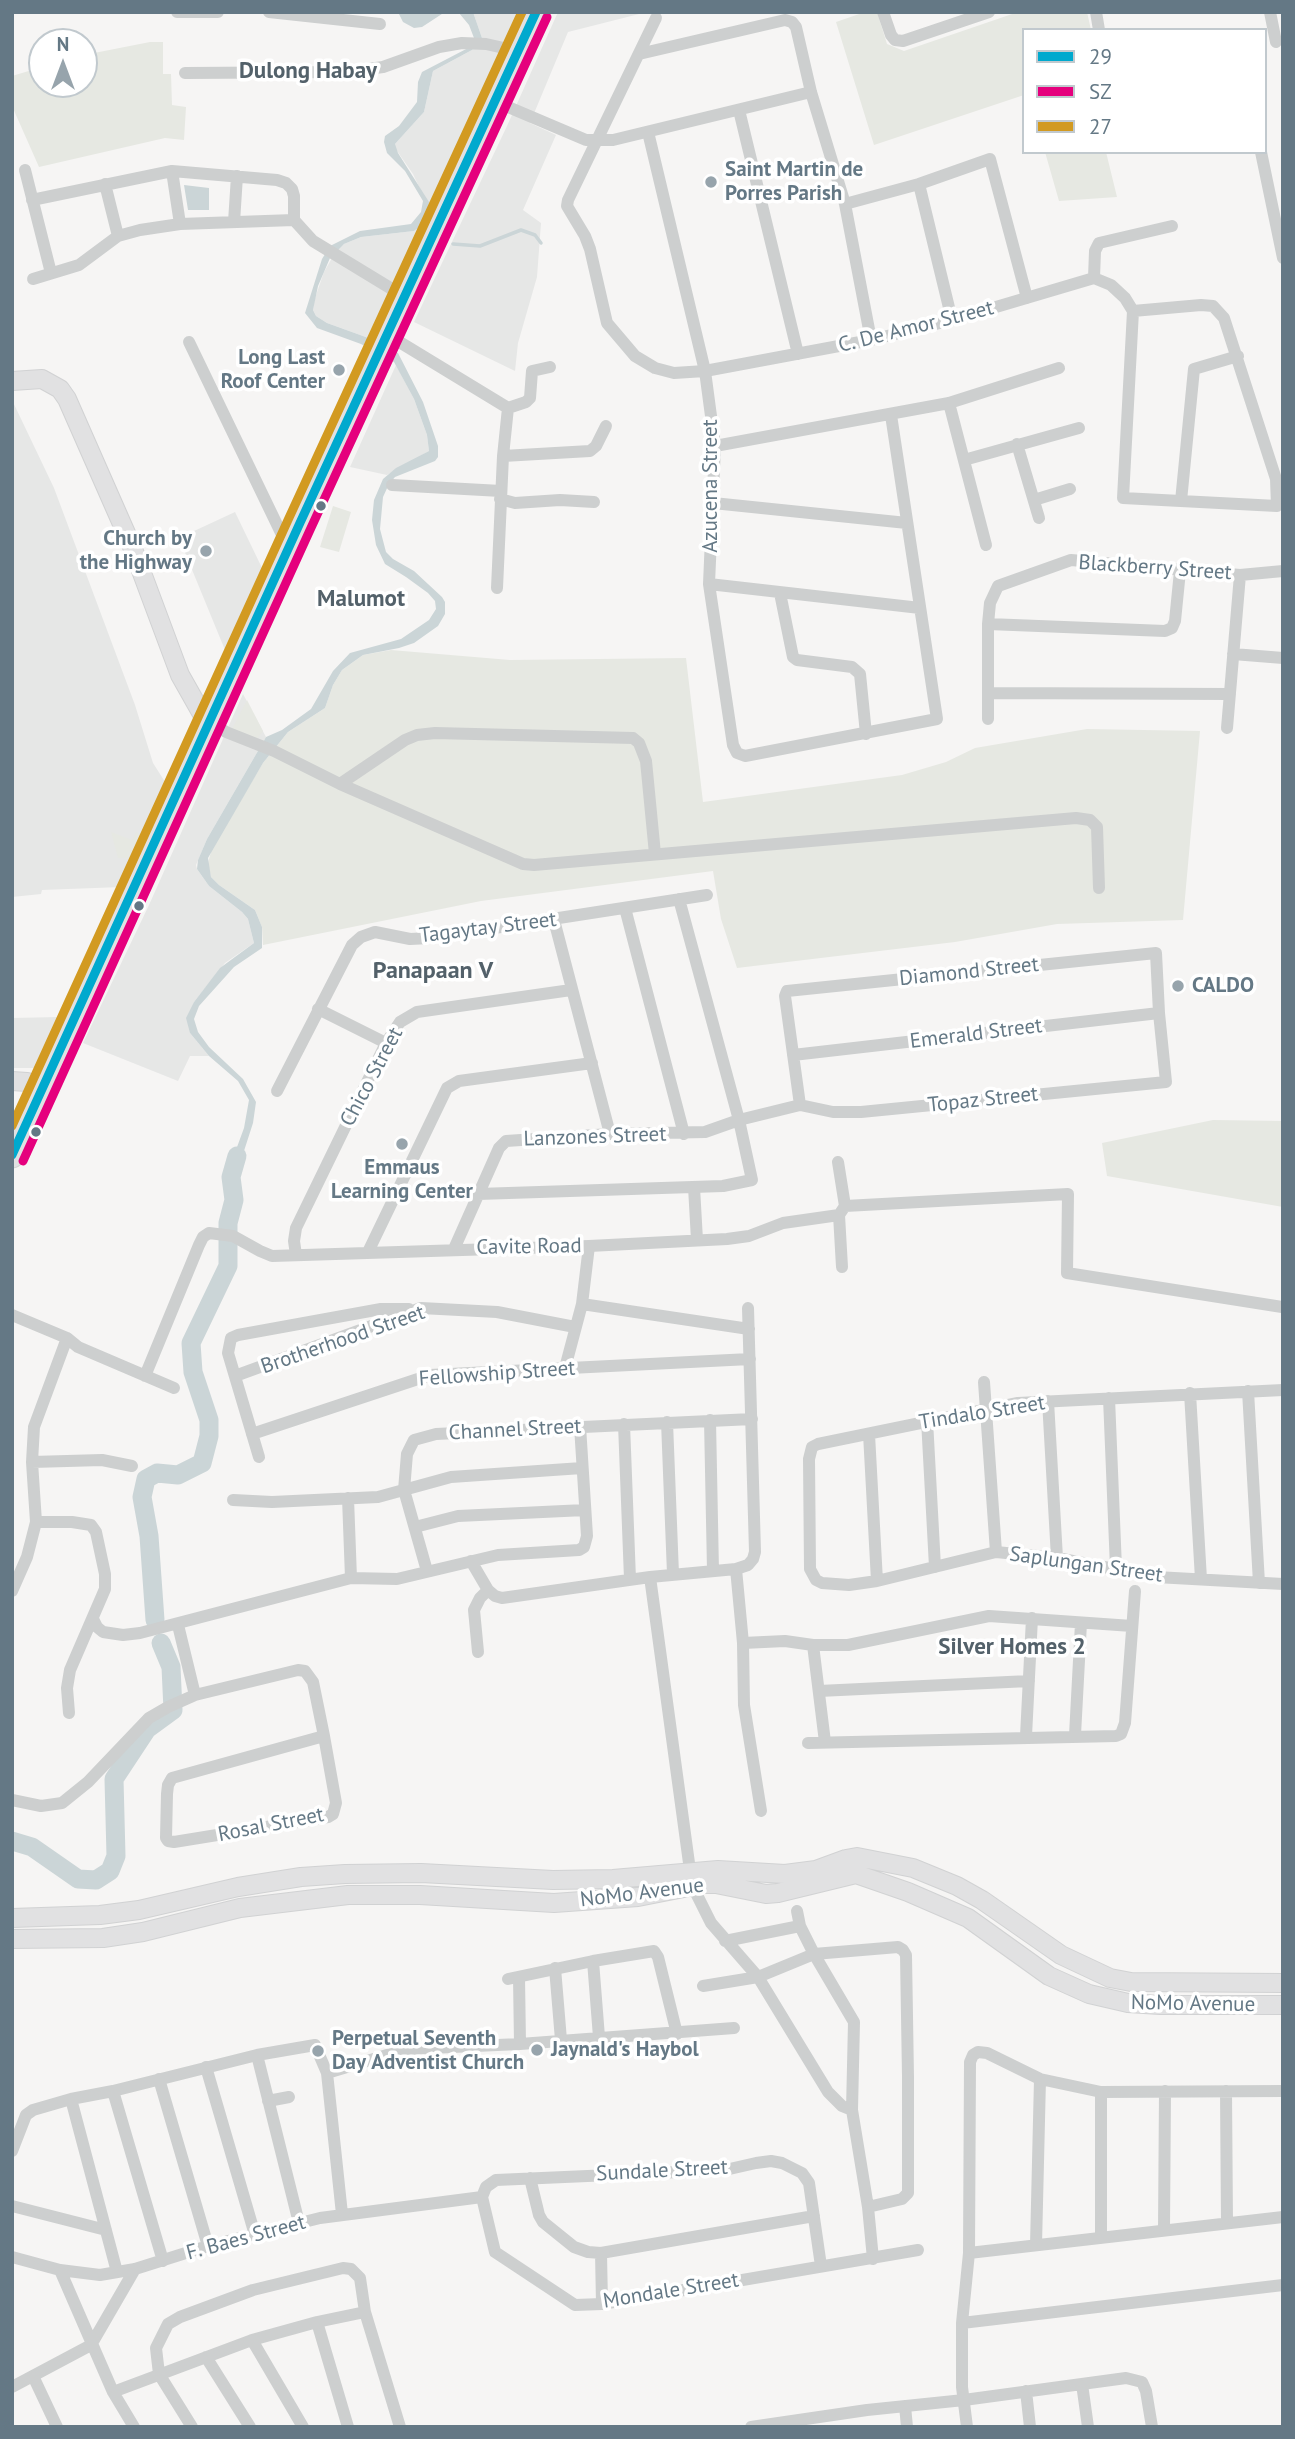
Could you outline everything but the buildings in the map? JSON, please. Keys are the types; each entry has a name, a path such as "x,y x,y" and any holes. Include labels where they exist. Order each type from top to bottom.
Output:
{"highway":[{"path":"12,1157 292,540 536,12"}],"main road":[{"path":"12,381 42,379 60,389 67,399 133,549 180,676 202,714 211,722"},
{"path":"12,1081 27,1082 43,1089"},
{"name":"NoMo Avenue","path":"12,1918 100,1915 139,1910 238,1887 302,1877 345,1874 421,1872 553,1880 691,1878 797,1873 816,1870 846,1858 869,1859 914,1868 957,1886 982,1900 1061,1955 1110,1978 1131,1982 1283,1983"},
{"name":"NoMo Avenue","path":"12,1940 103,1938 143,1932 240,1908 348,1895 420,1895 554,1903 625,1898 691,1878 766,1894 807,1888 856,1874 908,1892 968,1919 1049,1976 1089,1994 1139,2004 1283,2005"}],"street":[{"path":"177,12 218,12"},
{"path":"269,12 380,23"},
{"path":"883,12 891,35 895,40 903,41 989,12"},
{"path":"1269,12 1276,42"},
{"path":"597,140 656,18"},
{"path":"639,54 785,20 792,22 796,27 811,92 845,204 872,340"},
{"path":"185,73 346,72 383,67 439,47 463,43 479,43 517,51"},
{"path":"494,101 586,140 613,140 811,92"},
{"path":"739,110 798,354"},
{"name":"Azucena Street","path":"648,132 705,371 715,446 709,584 733,745 737,752 745,756 866,734"},
{"name":"C. De Amor Street","path":"597,140 567,206 590,250 607,323 635,356 655,368 674,373 705,371 872,340 952,320 1094,278"},
{"path":"1261,154 1282,253"},
{"path":"845,204 919,184 990,159 1027,298"},
{"path":"25,170 51,274"},
{"path":"32,200 172,171 268,178 286,183 295,195 294,220 313,241 405,298"},
{"path":"172,171 180,224"},
{"path":"234,222 237,176"},
{"path":"105,184 118,236"},
{"path":"919,184 952,320"},
{"path":"33,279 79,265 118,236 140,229 180,224 294,220"},
{"path":"1133,311 1201,305 1213,306 1224,318 1276,479 1277,506 1123,498 1133,311 1125,298 1111,285 1094,278 1096,251 1099,243 1172,226"},
{"path":"388,335 508,408 530,398 532,371 550,367"},
{"path":"189,342 282,537 292,540"},
{"path":"1181,501 1194,369 1238,356"},
{"path":"715,446 949,403 1059,368"},
{"path":"949,403 986,545"},
{"path":"497,588 508,408"},
{"path":"780,593 793,657 797,660 852,667 860,674 866,734 937,719 891,415"},
{"path":"503,456 590,451 596,446 606,426"},
{"path":"964,460 1079,428"},
{"path":"1017,444 1040,518"},
{"path":"392,485 501,495 515,503 560,500 594,502"},
{"path":"1034,500 1070,489"},
{"path":"713,503 907,523"},
{"name":"Blackberry Street","path":"988,719 988,624 990,603 998,586 1070,560 1240,575 1283,571"},
{"path":"988,624 1166,631 1172,628 1175,621 1180,571"},
{"path":"1227,728 1240,575"},
{"path":"709,584 920,608"},
{"path":"1233,654 1283,657"},
{"path":"988,693 1230,694"},
{"path":"211,722 242,740 523,864 1076,818 1090,820 1097,827 1099,888"},
{"path":"340,784 405,740 417,735 435,733 633,738 639,743 646,761 655,854"},
{"name":"Tagaytay Street","path":"277,1091 352,945 361,937 375,932 410,939 430,938 707,895"},
{"path":"478,1194 723,1186 752,1181 739,1120 679,899"},
{"path":"625,908 684,1134"},
{"path":"554,920 610,1134"},
{"name":"Diamond Street","path":"793,1055 785,996 793,990 1156,953 1159,1013"},
{"name":"Chico Street","path":"296,1255 296,1228 386,1043 400,1022 417,1013 571,990"},
{"path":"318,1009 386,1043"},
{"name":"Emerald Street","path":"793,1055 1159,1013"},
{"name":"Topaz Street","path":"800,1105 833,1112 861,1112 1166,1082 1159,1013"},
{"path":"793,1055 800,1105"},
{"path":"368,1252 447,1088 459,1081 592,1063"},
{"name":"Lanzones Street","path":"454,1249 499,1148 506,1141 610,1134 684,1134 716,1130 739,1120 800,1105"},
{"path":"838,1162 842,1211 842,1267"},
{"path":"694,1187 697,1240"},
{"name":"Cavite Road","path":"145,1376 203,1237 209,1233 227,1235 266,1254 589,1246 749,1236 783,1223 842,1211 1068,1194 1067,1273 1282,1307"},
{"path":"565,1368 582,1304 589,1246"},
{"path":"582,1304 749,1329"},
{"path":"259,1457 228,1353 231,1338 381,1309 421,1308"},
{"name":"Brotherhood Street","path":"235,1377 421,1308 497,1312 575,1326"},
{"path":"471,1561 488,1590 498,1598 630,1579 736,1569 748,1565 753,1559 748,1308"},
{"path":"12,1315 65,1342"},
{"path":"12,1324 78,1347 174,1388"},
{"path":"12,1591 27,1557 36,1522 32,1462 34,1427 65,1342"},
{"name":"Fellowship Street","path":"252,1434 423,1376 750,1359"},
{"path":"984,1382 996,1552"},
{"name":"Tindalo Street","path":"812,1575 809,1561 810,1452 818,1444 1018,1403 1283,1390"},
{"path":"1248,1391 1259,1583"},
{"path":"1190,1393 1201,1579"},
{"path":"1109,1398 1116,1568"},
{"path":"1048,1401 1056,1559"},
{"name":"Channel Street","path":"427,1571 404,1490 410,1446 414,1440 424,1437 580,1426 752,1419"},
{"path":"710,1420 713,1571"},
{"path":"927,1420 936,1567"},
{"path":"667,1422 673,1574"},
{"path":"624,1424 630,1579"},
{"path":"93,1619 97,1627 111,1635 140,1633 351,1578 397,1579 498,1555 579,1550 586,1542 580,1426"},
{"path":"869,1434 877,1581"},
{"path":"32,1462 102,1460 132,1466"},
{"path":"233,1500 272,1502 378,1497 451,1477 582,1468"},
{"path":"348,1498 351,1578"},
{"path":"415,1527 458,1516 584,1510"},
{"path":"36,1522 83,1522 91,1525 96,1532 106,1581 93,1619 70,1670 67,1688 69,1713"},
{"name":"Saplungan Street","path":"812,1575 822,1583 849,1585 877,1581 996,1552 1116,1568 1156,1577 1283,1584"},
{"path":"736,1569 743,1643 744,1705 761,1811"},
{"path":"650,1577 691,1878 700,1905 725,1941 758,1977 828,2092 842,2106 852,2110"},
{"path":"478,1652 474,1610 488,1590"},
{"path":"808,1743 1121,1734 1125,1723 1135,1591"},
{"path":"743,1643 785,1641 813,1645 848,1645 989,1616 1132,1626"},
{"path":"1026,1737 1032,1618"},
{"path":"1075,1735 1082,1623"},
{"path":"12,1800 41,1806 62,1803 88,1782 149,1718 193,1697 178,1625"},
{"path":"813,1645 825,1742"},
{"name":"Rosal Street","path":"193,1697 289,1671 305,1671 313,1682 324,1736 336,1803 333,1814 328,1817 171,1842 166,1838 166,1833 168,1785 172,1779 324,1736"},
{"path":"819,1691 1029,1681"},
{"path":"797,1911 800,1926 814,1954 854,2022 852,2110 868,2207 873,2259"},
{"path":"725,1941 800,1926"},
{"path":"703,1986 758,1977 814,1954 898,1947 906,1955 908,2193 902,2199 868,2207"},
{"path":"520,2044 514,1978 654,1951 658,1957 677,2034"},
{"path":"593,1961 599,2037"},
{"path":"555,1968 561,2040"},
{"path":"327,2073 407,2049 677,2034 734,2028"},
{"path":"12,2151 26,2115 33,2110 312,2044 317,2048 327,2073 342,2214"},
{"path":"967,2427 962,2323 969,2253 970,2062 973,2055 978,2052 986,2053 1040,2079 1101,2092 1283,2091"},
{"path":"257,2055 299,2223"},
{"path":"206,2067 255,2235"},
{"path":"159,2079 208,2246"},
{"path":"1036,2245 1040,2079"},
{"path":"113,2091 163,2261"},
{"path":"1164,2229 1165,2091"},
{"path":"1226,2091 1227,2222"},
{"path":"1101,2092 1101,2237"},
{"path":"268,2101 289,2097"},
{"path":"71,2099 117,2272"},
{"name":"Sundale Street","path":"482,2197 486,2187 496,2180 725,2170 771,2161 793,2167 802,2173 809,2183 814,2216"},
{"path":"530,2178 543,2222 574,2247 588,2252 601,2253 814,2216 821,2266"},
{"name":"F. Baes Street","path":"12,2256 80,2274 117,2272 208,2246 342,2214 482,2197"},
{"name":"Mondale Street","path":"482,2197 492,2244 500,2257 575,2305 602,2304 918,2250"},
{"path":"12,2206 106,2230"},
{"path":"969,2253 1283,2217"},
{"path":"601,2253 602,2304"},
{"path":"12,2387 91,2345 135,2269"},
{"path":"192,2427 159,2374 156,2348 173,2320 253,2291 335,2269 352,2269 359,2277 366,2312 400,2427"},
{"path":"60,2270 113,2392 134,2427"},
{"path":"962,2323 1283,2285"},
{"path":"113,2392 252,2340 366,2312"},
{"path":"317,2322 348,2427"},
{"path":"252,2340 303,2427"},
{"path":"206,2357 250,2427"},
{"path":"33,2376 57,2427"},
{"path":"751,2427 841,2420 905,2406 1126,2378 1142,2382 1152,2427"},
{"path":"1082,2384 1088,2427"},
{"path":"1026,2391 1030,2427"},
{"path":"905,2406 907,2427"}],"shaded area":[{"path":"398,12 445,12 422,27 414,28 403,22"},
{"path":"449,12 473,12 482,38 472,50 433,71 424,112 395,144 429,202 425,223 414,231 361,237 344,244 330,258 318,286 313,310 316,316 327,323 374,340 398,353 423,402 438,446 438,457 435,461 395,477 389,484 383,497 380,529 386,552 414,571 442,597 445,614 438,626 414,643 363,655 342,670 325,708 288,732 263,763 208,858 211,877 255,910 262,927 262,948 234,967 199,1006 194,1019 198,1032 209,1047 243,1079 256,1102 253,1123 234,1182 227,1180 229,1169 244,1128 249,1100 238,1081 209,1056 190,1033 186,1018 194,1002 220,968 254,943 248,919 209,886 197,869 198,860 207,839 266,737 282,730 311,709 333,671 350,653 401,639 429,620 436,609 435,601 428,593 385,564 376,545 372,520 374,500 383,479 396,468 429,451 427,435 414,399 394,362 361,344 317,328 305,313 322,259 330,246 360,231 411,224 421,212 423,201 405,171 387,153 384,142 385,136 399,126 417,102 418,82 422,72 470,47 474,38 469,25 459,13"},
{"path":"473,12 523,12 374,340 327,323 316,316 313,310 314,301 324,272 336,251 344,244 361,237 414,231 425,222 429,208 395,144 424,112 433,71 472,50 482,38"},
{"path":"558,12 647,12 568,32 530,123 556,135 523,210 541,223 537,277 518,343 515,371 414,322"},
{"path":"865,12 877,12 887,44 904,51 1018,12 1087,12 1091,28 1022,28 1022,96 874,145 836,22"},
{"path":"163,42 163,74 171,74 172,105 186,107 184,140 165,138 39,167 12,106 12,76 28,71 28,98 98,98 98,52"},
{"path":"1046,154 1106,154 1117,197 1059,201"},
{"path":"184,185 209,188 209,210 188,210"},
{"path":"396,365 414,399 427,435 429,451 387,475 350,467"},
{"path":"12,400 54,488 135,705 153,763 167,785 121,887 42,890 41,894 12,897"},
{"path":"333,506 351,512 339,552 320,547"},
{"path":"235,512 263,570 225,650 179,538"},
{"path":"391,650 510,660 686,658 703,802 902,775 946,762 975,748 1087,729 1200,731 1183,920 1057,924 955,942 737,968 721,919 713,871 481,901 263,945 262,927 255,910 211,877 208,863 212,848 263,763 288,732 325,708 342,670 363,655"},
{"path":"243,694 266,737 207,839 196,865 209,886 248,919 254,943 225,963 194,1002 190,1033 209,1056 190,1056 178,1081 83,1043 149,905"},
{"path":"247,700 263,731 256,740 232,729"},
{"path":"111,832 132,840 136,832 142,834 143,838 134,858 118,858"},
{"path":"59,1017 36,1068 12,1068 12,1018"},
{"path":"1213,1120 1283,1121 1283,1207 1107,1176 1102,1143"}],"waterway":[{"path":"453,244 480,246 521,230 535,235 541,243"},
{"path":"155,1620 149,1536 142,1497 146,1479 157,1473 178,1475 202,1463 209,1436 209,1420 193,1372 191,1343 228,1266 228,1223 234,1200 231,1177 237,1156"},
{"path":"12,1841 32,1847 78,1879 96,1880 110,1871 116,1856 114,1779 147,1729 173,1710 171,1667 161,1643"}],"transit line":[{"name":"27","path":"12,1126 522,12"},
{"name":"29","path":"12,1155 536,12"},
{"name":"SZ","path":"23,1161 547,17"}],"place":[{"name":"Saint Martin de Porres Parish","path":"711,182"},
{"name":"Long Last Roof Center","path":"339,370"},
{"name":"Church by the Highway","path":"206,551"},
{"name":"CALDO","path":"1178,986"},
{"name":"Emmaus Learning Center","path":"402,1144"},
{"name":"Jaynald's Haybol","path":"537,2050"},
{"name":"Perpetual Seventh Day Adventist Church","path":"318,2051"}],"district":[{"name":"Dulong Habay","path":"308,71"},
{"name":"Malumot","path":"361,599"},
{"name":"Panapaan V","path":"433,971"},
{"name":"Silver Homes 2","path":"1012,1647"}]}
